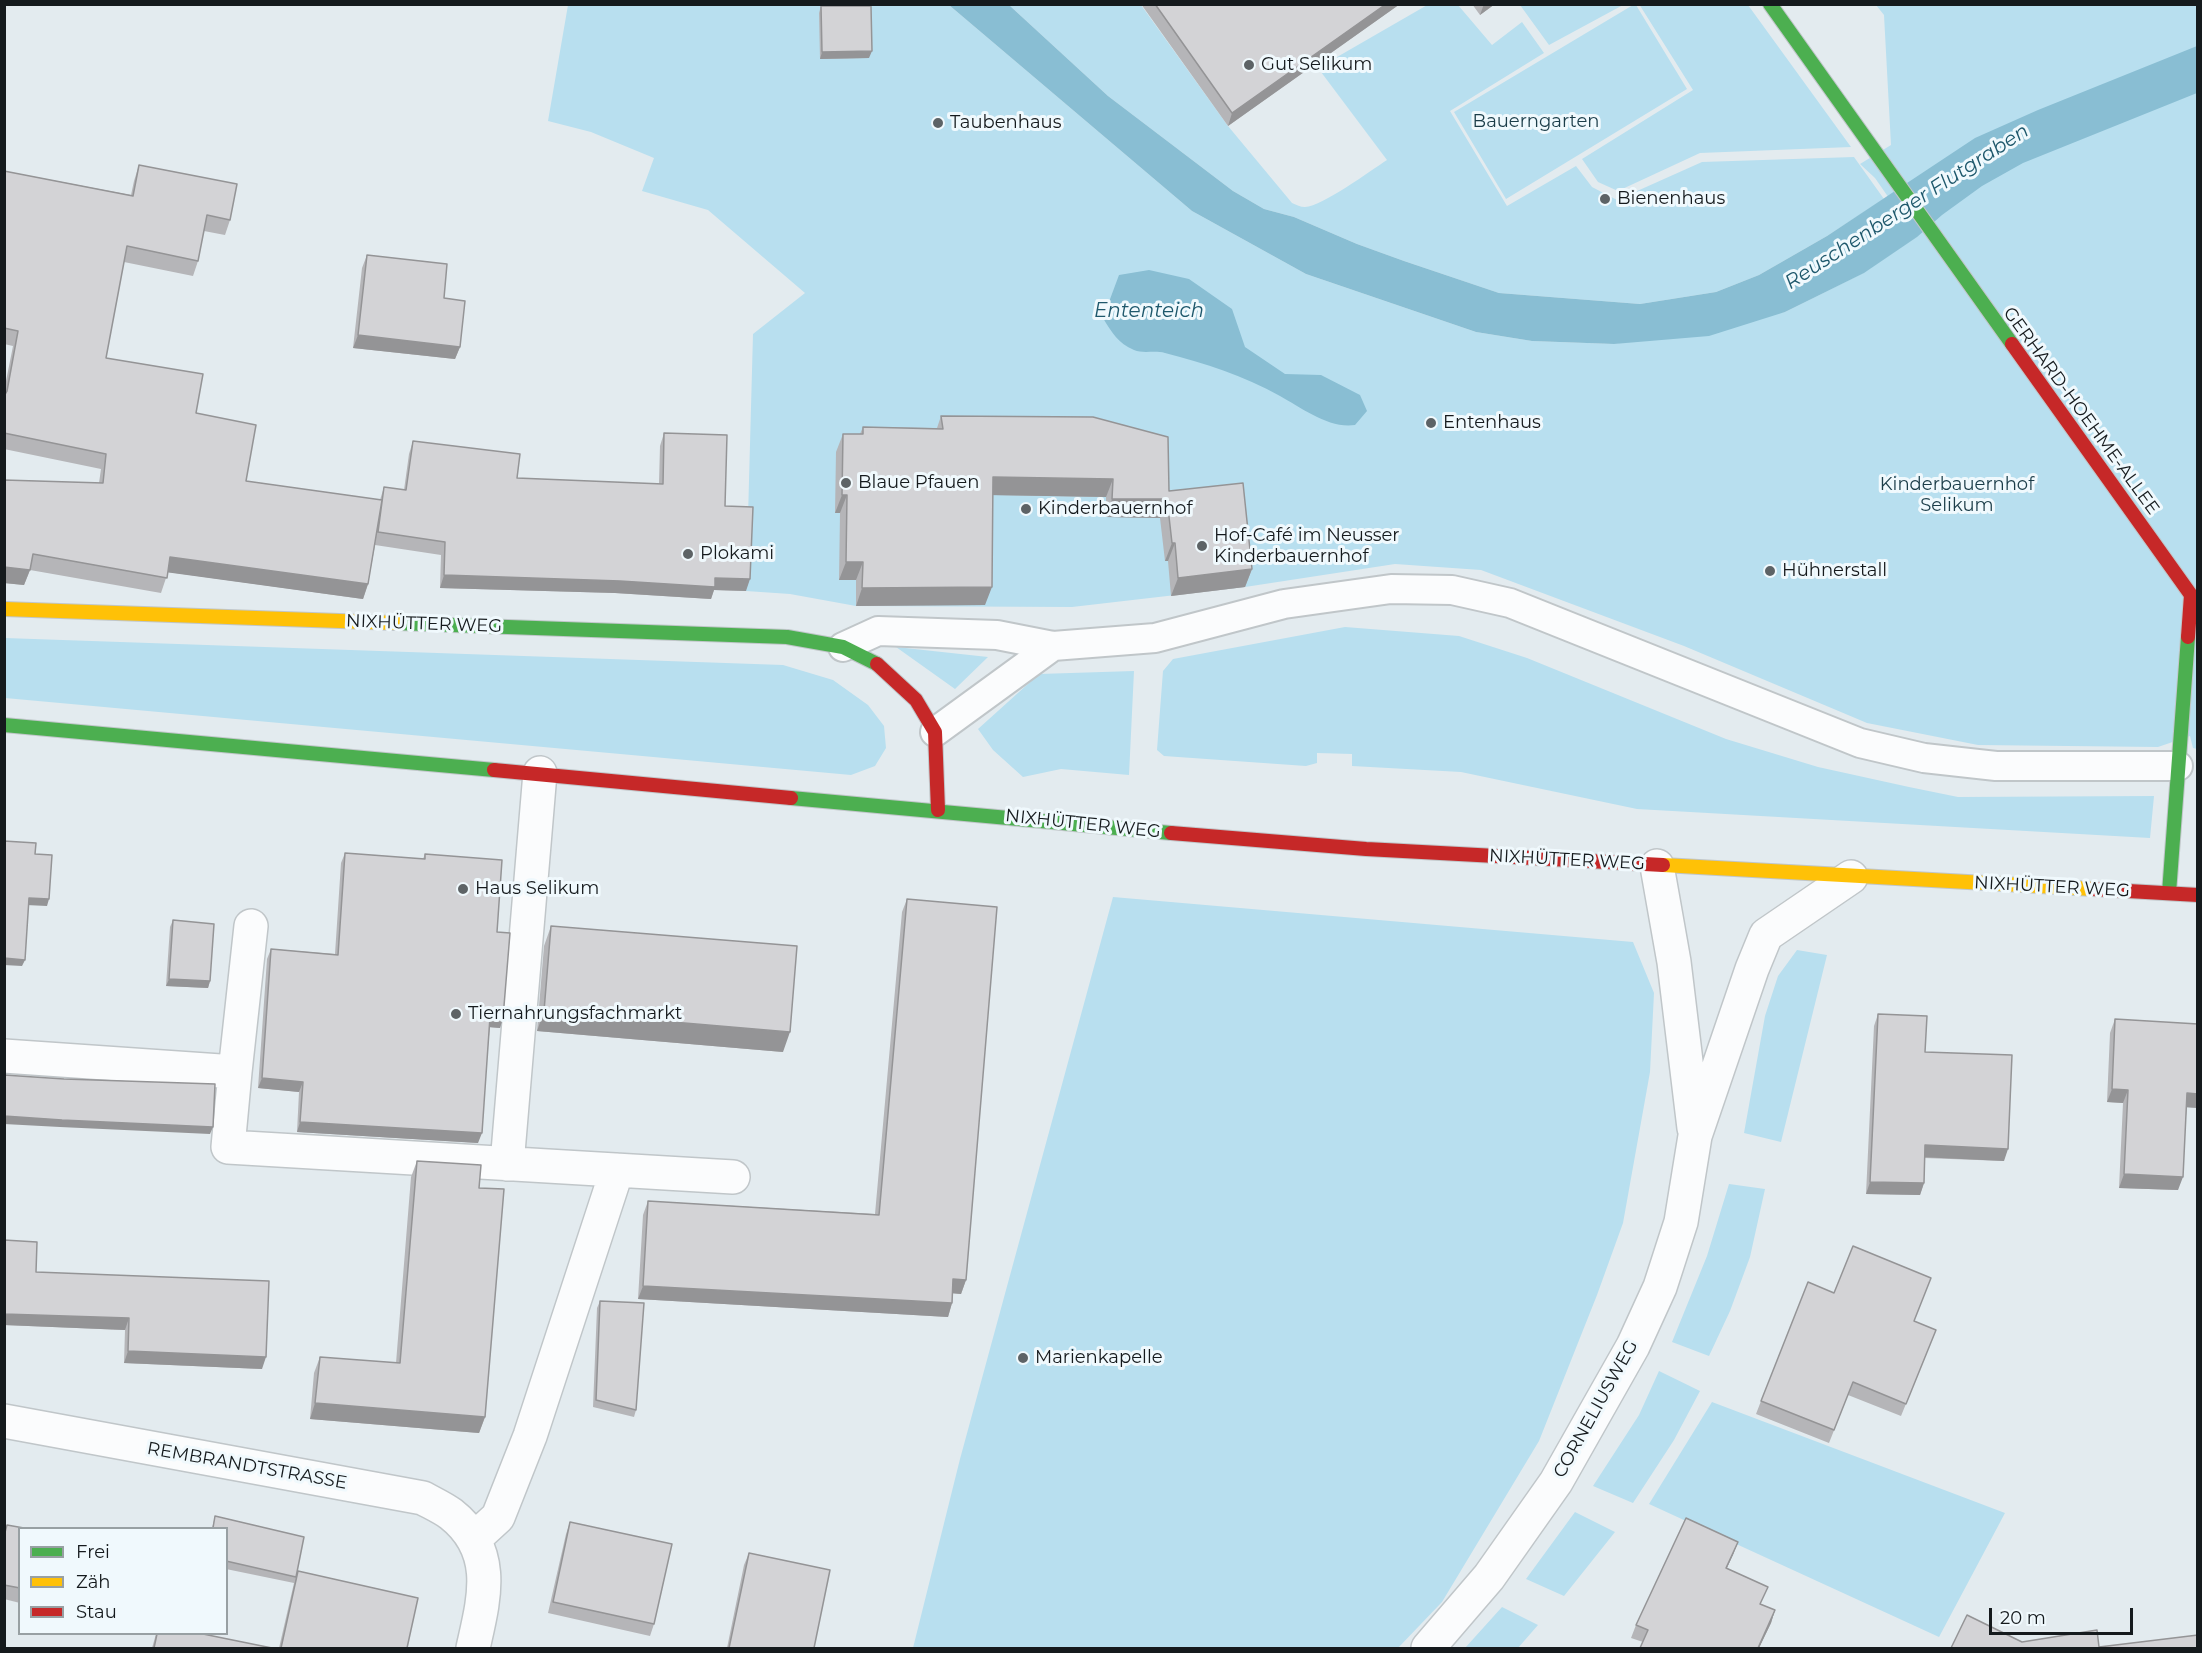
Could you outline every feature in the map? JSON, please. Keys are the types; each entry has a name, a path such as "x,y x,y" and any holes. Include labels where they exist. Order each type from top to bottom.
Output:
{"main road":[{"name":"GERHARD-HOEHME-ALLEE","path":"1770,4 2191,595 2169,893"},
{"name":"NIXHÜTTER WEG","path":"4,609 787,637 843,647 881,666 916,700 935,732 938,810"},
{"name":"NIXHÜTTER WEG","path":"4,725 1366,849 2198,895"}],"street":[{"path":"507,1164 540,773"},
{"name":"CORNELIUSWEG","path":"1657,866 1674,962 1695,1136"},
{"name":"CORNELIUSWEG","path":"1428,1648 1489,1577 1556,1482 1634,1346 1660,1287 1681,1222 1695,1136 1766,934 1851,877"},
{"path":"251,926 228,1147 733,1177"},
{"path":"4,1056 235,1072"},
{"path":"474,1539 498,1517 530,1436 617,1170"},
{"name":"REMBRANDTSTRASSE","path":"4,1421 423,1498 452,1515 474,1539 484,1565 484,1582 473,1648"}],"lane":[{"path":"843,647 878,632 997,635 1053,646 1155,638 1284,604 1390,589 1452,590 1510,603 1860,743 1924,758 1996,766 2178,766"},
{"path":"935,732 1053,646"}],"green space":[{"path":"1429,4 1458,5 1492,45 1522,22 1544,53 1450,111 1507,206 1576,166 1592,187 1617,200 1702,162 1854,157 1884,199 1827,236 1759,275 1716,292 1640,304 1499,293 1357,244 1294,217 1264,209 1233,191 1108,96 1009,5 1141,5 1228,126 1292,203 1305,207 1334,195 1387,160 1318,68"},
{"path":"1639,4 1748,5 1851,147 1700,153 1618,191 1598,182 1582,159 1693,90"},
{"name":"Kinderbauernhof Selikum","path":"568,5 949,5 1192,211 1306,274 1476,332 1532,341 1614,344 1785,312 1863,273 1916,237 1875,178 1860,164 1891,145 1884,15 1876,5 2197,5 2197,749 2193,748 2190,736 2158,747 1978,745 1867,723 1684,646 1481,570 1395,564 1245,587 1072,607 856,606 790,594 746,591 753,334 805,293 708,210 642,191 654,158 591,132 548,121"},
{"path":"1520,5 1623,5 1549,45"},
{"name":"Bauerngarten","path":"1636,5 1687,89 1506,199 1454,112"},
{"path":"1345,627 1459,636 1527,658 1726,739 1818,767 1909,787 1958,797 2154,796 2150,838 1637,809 1461,772 1352,766 1352,754 1317,753 1317,763 1306,766 1164,756 1157,750 1163,671 1173,659"},
{"path":"5,638 783,665 833,680 868,705 884,726 886,748 875,766 851,775 5,698"},
{"path":"896,647 988,657 955,689"},
{"path":"1134,671 1129,775 1061,769 1023,777 993,750 978,729 1039,674"},
{"path":"1113,897 1633,942 1654,993 1650,1072 1623,1223 1597,1295 1539,1441 1442,1602 1398,1648 913,1648 960,1459"},
{"path":"1797,950 1827,955 1781,1142 1744,1133 1765,1016 1778,976"},
{"path":"1729,1184 1765,1189 1750,1257 1730,1311 1709,1356 1672,1342 1707,1256"},
{"path":"1659,1371 1700,1391 1674,1440 1633,1503 1593,1486 1639,1415"},
{"path":"1712,1402 2005,1513 1939,1637 1649,1504"},
{"path":"1575,1512 1615,1532 1564,1596 1526,1579"},
{"path":"1502,1607 1538,1625 1518,1648 1465,1648"}],"water":[{"name":"Reuschenberger Flutgraben","path":"949,5 1009,5 1108,96 1233,191 1264,209 1294,217 1357,244 1499,293 1640,304 1716,292 1759,275 1827,236 1975,138 2197,46 2197,93 2023,163 1982,186 1942,215 1917,237 1864,273 1785,312 1709,336 1614,344 1532,341 1476,332 1306,274 1192,211"},
{"name":"Ententeich","path":"1149,270 1189,279 1232,309 1245,347 1285,374 1321,375 1360,395 1367,411 1355,425 1335,424 1252,382 1224,371 1165,353 1138,351 1128,347 1113,333 1103,318 1119,275"}],"building":[{"name":"Gut Selikum","path":"1155,4 1386,4 1232,113"},
{"path":"821,6 871,6 872,51 822,52"},
{"path":"139,165 237,184 230,220 207,215 198,261 127,246 106,358 203,374 196,413 256,425 246,481 382,500 368,584 170,557 167,578 33,554 30,570 4,567 4,480 103,483 106,454 4,433 4,396 7,391 18,331 4,328 4,171 133,196"},
{"path":"367,255 447,264 444,298 465,301 460,347 358,335"},
{"path":"941,416 1093,417 1168,437 1169,491 1243,483 1252,569 1178,578 1175,543 1172,543 1167,499 1112,499 1113,479 993,477 992,587 862,588 863,562 846,562 847,495 842,495 843,434 863,434 863,427 943,429"},
{"path":"664,433 727,435 725,506 753,507 750,579 715,578 715,587 444,575 445,542 378,532 384,487 406,490 413,441 520,454 517,478 663,484"},
{"path":"4,841 36,843 35,854 52,855 49,899 29,898 25,960 4,958"},
{"path":"345,853 425,859 425,854 502,860 497,932 510,933 503,1018 490,1017 482,1133 300,1122 303,1082 262,1078 271,949 338,955"},
{"path":"907,899 997,907 966,1280 953,1279 952,1303 643,1286 648,1201 879,1215"},
{"path":"173,920 214,924 210,981 169,979"},
{"path":"551,926 797,946 790,1032 544,1011"},
{"path":"1878,1014 1927,1016 1925,1052 2012,1055 2008,1149 1925,1145 1924,1183 1870,1182"},
{"path":"2115,1019 2198,1024 2198,1094 2187,1093 2183,1177 2124,1174 2128,1090 2112,1089"},
{"path":"4,1075 215,1084 213,1127 4,1116"},
{"path":"417,1161 481,1165 479,1188 504,1189 485,1417 315,1403 320,1357 400,1363"},
{"path":"4,1240 37,1242 36,1272 269,1281 266,1357 128,1351 129,1318 4,1314"},
{"path":"1853,1246 1931,1278 1914,1321 1936,1330 1906,1404 1853,1382 1834,1430 1761,1401 1808,1282 1834,1293"},
{"path":"600,1301 644,1303 636,1410 596,1400"},
{"path":"215,1516 304,1537 296,1577 228,1561 228,1527 213,1527"},
{"path":"1686,1518 1738,1542 1726,1568 1768,1587 1760,1604 1775,1610 1758,1648 1640,1648 1648,1630 1636,1625"},
{"path":"570,1522 672,1544 654,1624 553,1602"},
{"path":"7,1525 18,1527 18,1588 4,1585 4,1536"},
{"path":"749,1553 830,1570 814,1648 729,1648"},
{"path":"298,1571 418,1598 407,1648 281,1648"},
{"path":"1967,1615 2022,1642 2097,1630 2099,1647 2198,1635 2198,1648 1951,1648"},
{"path":"157,1635 208,1635 272,1648 154,1648"}],"traffic: fast":[{"path":"1770,4 2012,344"},
{"path":"396,623 787,637 843,647 877,664"},
{"path":"2169,893 2188,637"},
{"path":"4,725 494,770"},
{"path":"791,798 1171,833"}],"traffic: slow":[{"path":"4,609 396,623"},
{"path":"1663,865 2093,889"}],"traffic: jam":[{"path":"2012,344 2191,595 2188,637"},
{"path":"877,664 916,700 935,732 938,810"},
{"path":"494,770 791,798"},
{"path":"1171,833 1366,849 1663,865"},
{"path":"2093,889 2198,895"}],"place":[{"name":"Gut Selikum","path":"1249,65"},
{"name":"Taubenhaus","path":"938,123"},
{"name":"Bienenhaus","path":"1605,199"},
{"name":"Entenhaus","path":"1431,423"},
{"name":"Blaue Pfauen","path":"846,483"},
{"name":"Kinderbauernhof","path":"1026,509"},
{"name":"Hof-Café im Neusser Kinderbauernhof","path":"1202,546"},
{"name":"Plokami","path":"688,554"},
{"name":"Hühnerstall","path":"1770,571"},
{"name":"Haus Selikum","path":"463,889"},
{"name":"Tiernahrungsfachmarkt","path":"456,1014"},
{"name":"Marienkapelle","path":"1023,1358"}]}
